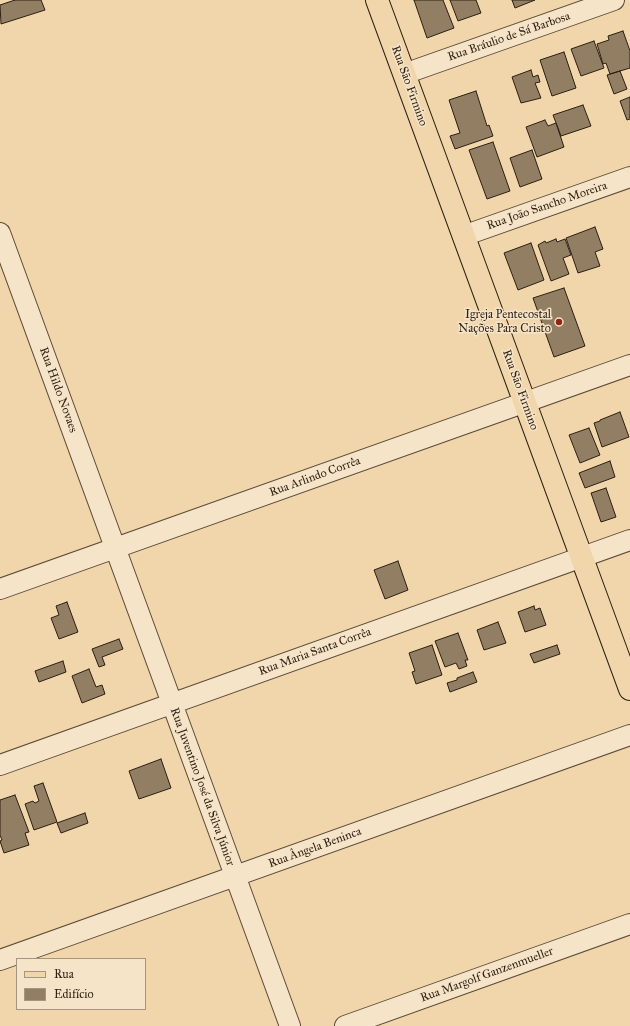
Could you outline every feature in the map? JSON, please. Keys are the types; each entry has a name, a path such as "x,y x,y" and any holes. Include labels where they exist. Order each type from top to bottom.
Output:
{"main road":[{"name":"Rua São Firmino","path":"377,0 630,689"}],"street":[{"name":"Rua Bráulio de Sá Barbosa","path":"404,74 614,0"},
{"name":"Rua João Sancho Moreira","path":"464,236 630,177"},
{"name":"Rua Hildo Novaes","path":"0,233 115,548"},
{"name":"Rua Arlindo Corrêa","path":"0,589 630,365"},
{"name":"Rua Maria Santa Corrêa","path":"0,765 630,540"},
{"name":"Rua Juventino José da Silva Júnior","path":"115,548 290,1026"},
{"name":"Rua Ângela Beninca","path":"0,960 630,735"},
{"name":"Rua Margolf Ganzenmueller","path":"345,1026 630,924"}],"building":[{"path":"15,0 41,0 45,10 1,24 0,5"},
{"path":"414,0 443,0 454,28 427,38"},
{"path":"450,0 476,0 481,13 458,21"},
{"path":"512,0 535,0 515,8"},
{"path":"623,31 630,51 630,68 610,74 606,63 603,64 597,44 609,40 608,36"},
{"path":"594,41 604,68 581,76 571,49"},
{"path":"564,52 576,88 552,96 540,60"},
{"path":"531,70 533,77 538,75 540,82 535,83 541,98 521,103 512,77"},
{"path":"620,71 627,89 614,94 607,75"},
{"path":"476,91 487,126 489,125 493,136 455,149 450,136 460,133 449,100"},
{"path":"630,97 630,119 627,120 620,101"},
{"path":"583,105 591,126 561,136 553,115"},
{"path":"545,120 548,126 556,123 564,147 537,157 526,127"},
{"path":"493,142 510,191 487,199 469,150"},
{"path":"532,150 542,179 520,187 510,158"},
{"path":"595,227 603,249 595,252 600,266 578,273 566,238"},
{"path":"556,239 557,242 565,239 571,255 563,258 569,274 551,281 538,245 545,241 546,243"},
{"path":"531,243 544,280 518,290 504,253"},
{"name":"Igreja Pentecostal Nações Para Cristo","path":"564,288 585,346 554,357 533,298"},
{"path":"620,412 629,437 602,447 594,423"},
{"path":"589,428 600,455 580,463 569,435"},
{"path":"610,461 615,477 585,488 579,473"},
{"path":"606,488 616,517 601,522 591,493"},
{"path":"398,561 408,590 385,599 374,570"},
{"path":"67,602 78,632 59,639 51,618 59,615 56,606"},
{"path":"534,606 535,610 540,608 546,625 525,632 518,612"},
{"path":"498,622 506,643 484,650 477,630"},
{"path":"458,633 468,660 465,660 467,666 459,669 456,663 445,667 435,641"},
{"path":"119,639 123,649 102,657 105,665 99,667 92,649"},
{"path":"432,645 442,675 416,684 412,672 415,671 409,653"},
{"path":"557,645 560,654 534,663 530,654"},
{"path":"63,661 66,672 39,682 35,671"},
{"path":"89,669 96,687 102,685 105,694 82,703 72,676"},
{"path":"473,672 477,682 450,692 447,683"},
{"path":"161,759 171,788 139,799 129,771"},
{"path":"43,783 57,822 34,830 25,804 33,801 35,803 39,801 34,786"},
{"path":"15,795 29,832 25,833 29,845 4,853 0,841 2,840 0,835 0,800"},
{"path":"85,813 88,823 61,833 57,823"}],"place":[{"name":"Igreja Pentecostal Nações Para Cristo","path":"559,322"}]}
